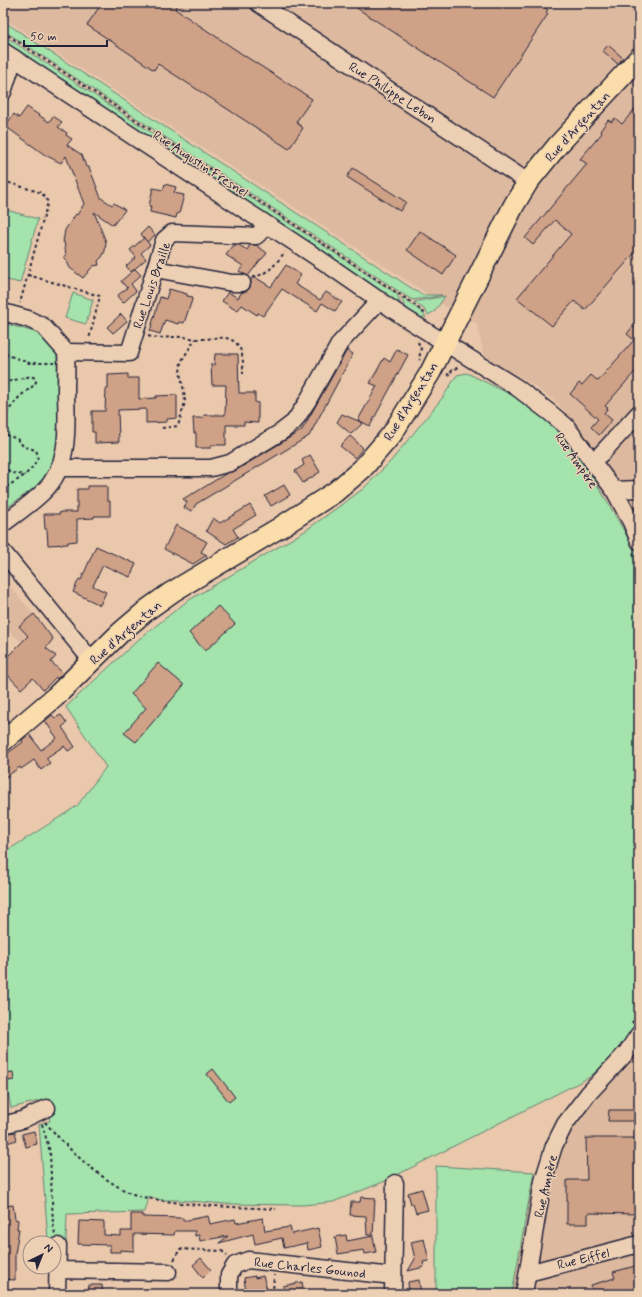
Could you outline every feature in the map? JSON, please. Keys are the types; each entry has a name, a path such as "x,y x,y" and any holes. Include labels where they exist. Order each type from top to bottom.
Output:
{"main road":[{"name":"Rue d'Argentan","path":"3,741 55,697 92,659 148,609 172,592 279,528 328,496 362,469 392,434 430,373 510,212 528,182 558,145 639,58"}],"street":[{"name":"Rue Philippe Lebon","path":"258,3 528,182"},
{"path":"3,92 9,55"},
{"name":"Rue Augustin Fresnel","path":"9,55 380,300"},
{"name":"Rue Louis Braille","path":"66,357 85,352 128,353 164,240 172,233 256,236 268,226"},
{"path":"155,270 232,283 242,283"},
{"path":"59,468 211,468 230,463 281,432 294,422 340,343 380,300"},
{"name":"Rue Ampère","path":"380,300 405,318 446,342 462,354 516,388 566,426 614,490 631,522 635,544"},
{"path":"3,524 44,492 59,468 65,450 67,434 66,357 43,326 28,319 10,314"},
{"path":"592,461 602,453 639,413"},
{"path":"614,490 639,489"},
{"path":"3,552 87,655 92,659"},
{"name":"Rue Ampère","path":"524,1294 543,1181 554,1146 566,1124 588,1094 627,1052 639,1034"},
{"path":"3,1125 22,1120 42,1112"},
{"path":"393,1294 395,1184"},
{"name":"Rue Eiffel","path":"528,1273 639,1244"},
{"name":"Rue Charles Gounod","path":"235,1265 248,1260 393,1276"},
{"path":"229,1294 229,1275 235,1265"},
{"path":"62,1270 168,1272"},
{"path":"57,1275 57,1294"}],"path":[{"name":"Rue Augustin Fresnel","path":"3,32 398,294"},
{"path":"3,181 42,193 48,202 28,274 10,314"},
{"path":"242,283 273,268 292,242"},
{"path":"28,274 100,296 85,352"},
{"path":"135,332 157,339 182,337 225,338 233,340 238,346 242,356 243,374"},
{"path":"162,428 178,426 185,402 180,373 182,362 195,338"},
{"path":"5,354 28,363 66,357"},
{"path":"3,383 31,376 35,378 36,382 34,386 23,394 5,416 3,421"},
{"path":"3,430 4,434 17,439 24,447 36,450 38,456 32,469 3,489"},
{"path":"3,466 12,473 21,475 26,474"},
{"path":"635,544 639,567"},
{"path":"42,1112 55,1134 82,1160 92,1169 126,1191 154,1200 195,1205 276,1208"},
{"path":"42,1112 50,1152 53,1225 55,1235"},
{"path":"168,1272 180,1249 222,1251 235,1265"},
{"path":"274,1263 274,1294"}],"shaded area":[{"path":"3,3 639,3 639,519 598,454 577,425 557,403 530,383 484,357 477,324 435,300 3,18"},
{"path":"3,577 53,639 39,654 5,629 3,630"},
{"path":"639,1051 639,1294 512,1294 534,1172"}],"green space":[{"path":"3,21 422,295 442,295 412,300 3,30"},
{"path":"3,35 397,294 402,308 3,44"},
{"path":"3,209 38,219 20,283 3,279"},
{"path":"73,293 93,300 86,324 65,318"},
{"path":"445,296 435,311 428,315 424,309 414,302"},
{"path":"401,297 421,311 426,317 416,317 409,313"},
{"path":"3,323 38,333 57,355 58,448 51,465 40,484 3,510"},
{"path":"467,373 524,401 552,422 581,458 637,554 639,561 639,1018 625,1041 607,1063 588,1078 383,1182 333,1202 303,1205 225,1204 161,1200 149,1196 145,1212 67,1214 66,1242 62,1242 62,1235 48,1235 39,1124 50,1121 47,1108 42,1100 11,1108 3,1065 3,851 13,847 77,806 106,767 66,707 138,640 186,602 305,531 363,489 391,461 443,397 457,375"},
{"path":"436,1166 534,1172 512,1294 436,1294"}],"building":[{"path":"102,3 179,3 175,9 312,99 296,122 303,128 289,149 158,64 154,70 87,25"},
{"path":"349,3 538,3 548,10 546,12 548,14 493,97"},
{"path":"608,45 623,58 618,64 603,51"},
{"path":"639,104 639,248 585,310 574,301 552,326 517,298 571,234 555,220 533,245 525,238 587,164 580,159 602,133 600,131 608,120 612,122 615,118 622,124"},
{"path":"27,107 49,122 53,116 62,122 58,127 67,133 66,135 72,139 67,145 82,155 86,167 89,167 101,198 112,205 114,203 125,210 113,225 94,212 106,242 105,251 98,261 99,265 93,266 83,278 70,268 64,256 66,255 63,242 65,230 84,204 66,156 61,163 45,155 5,126 14,114 19,118"},
{"path":"353,168 406,202 400,211 347,177"},
{"path":"165,184 176,187 174,193 184,195 179,214 177,213 176,218 150,212 151,206 149,206 153,188 163,190"},
{"path":"148,227 155,235 147,242 141,234"},
{"path":"420,231 456,255 443,275 407,250"},
{"path":"144,238 150,245 141,253 146,259 131,272 126,266 136,257 130,250"},
{"path":"234,245 239,245 247,250 250,245 256,245 267,253 248,276 239,271 243,266 226,255"},
{"path":"286,265 301,275 295,284 320,300 326,292 342,302 335,311 322,303 317,311 282,289 263,316 258,313 257,315 242,305 237,311 222,301 228,292 238,298 242,292 247,291 250,287 253,276 271,287"},
{"path":"135,269 141,275 131,284 136,291 123,303 117,296 127,288 121,281"},
{"path":"169,289 193,297 184,323 179,322 178,324 165,320 160,334 150,331 160,297 166,299"},
{"path":"121,314 127,321 113,333 107,327"},
{"path":"633,326 639,331 639,367 605,406 608,408 604,413 612,420 599,435 591,427 598,419 570,394 579,383 582,385 591,375 598,381 634,340 627,334"},
{"path":"397,349 408,355 370,426 358,420 377,386 370,383 384,358 390,362"},
{"path":"347,350 353,354 309,436 196,504 192,511 184,508 187,502 183,499 227,473 235,471 302,430"},
{"path":"215,354 238,354 239,393 255,393 255,402 258,403 258,423 244,422 244,425 226,425 226,445 211,445 211,448 196,448 196,433 194,433 193,418 203,418 204,415 225,415 226,385 212,385 211,364 214,365"},
{"path":"128,374 128,378 139,378 139,399 156,398 156,396 177,395 177,418 167,419 167,422 146,423 146,409 118,410 119,442 95,443 95,432 92,432 92,411 105,411 108,375"},
{"path":"342,414 363,423 351,434 337,422"},
{"path":"350,436 363,448 355,458 340,446"},
{"path":"310,455 320,472 303,483 295,471 304,465 302,460"},
{"path":"284,485 290,495 271,506 265,496"},
{"path":"87,486 107,486 107,501 110,501 110,516 94,516 94,518 77,519 77,541 68,542 68,544 48,545 44,514 77,512 77,489 87,489"},
{"path":"250,505 256,515 233,529 238,537 226,544 206,531 213,518 220,523"},
{"path":"176,525 207,542 201,552 207,555 193,564 164,549"},
{"path":"96,546 136,564 130,577 103,565 93,586 106,592 100,605 73,592 79,579 81,580"},
{"path":"218,606 235,624 205,651 189,633"},
{"path":"34,614 53,639 46,648 56,656 51,662 63,673 57,679 56,677 43,690 33,678 21,689 6,673 7,663 4,660 28,636 19,626"},
{"path":"158,663 184,685 136,742 124,733 146,708 131,694"},
{"path":"52,715 55,718 61,715 67,723 62,727 75,747 68,751 64,746 46,758 50,763 41,770 34,760 21,769 20,767 3,779 3,757 23,742 22,740 29,734 41,750 57,738 45,721"},
{"path":"213,1069 235,1097 229,1102 207,1074"},
{"path":"13,1072 14,1080 3,1082 3,1073"},
{"path":"609,1110 639,1110 639,1121 608,1121"},
{"path":"34,1131 37,1144 26,1147 22,1134"},
{"path":"15,1132 17,1140 3,1144 3,1134"},
{"path":"586,1138 639,1138 639,1214 588,1213 588,1224 567,1224 567,1180 587,1180"},
{"path":"422,1189 428,1210 416,1213 413,1204 411,1204 408,1193"},
{"path":"361,1197 375,1198 373,1235 367,1235 366,1216 350,1215 351,1202 360,1202"},
{"path":"13,1205 15,1219 18,1220 17,1229 19,1229 15,1254 15,1280 3,1279 3,1206"},
{"path":"131,1214 143,1214 143,1217 183,1218 183,1221 208,1216 210,1224 235,1219 236,1223 263,1218 265,1231 290,1227 292,1234 318,1228 322,1247 308,1250 307,1243 284,1248 282,1238 255,1244 253,1234 219,1243 228,1236 200,1241 199,1235 195,1236 195,1231 175,1231 174,1235 134,1234 134,1251 120,1250 120,1252 110,1252 110,1245 78,1244 79,1221 104,1222 104,1235 121,1236 121,1231 131,1231"},
{"path":"346,1235 347,1241 373,1236 376,1252 365,1254 364,1250 338,1254 335,1237"},
{"path":"424,1239 429,1261 423,1262 424,1267 408,1271 415,1259 411,1242"},
{"path":"201,1258 211,1270 203,1278 193,1265"},
{"path":"639,1265 639,1294 594,1294 591,1285 615,1278 613,1272"},
{"path":"255,1276 255,1278 263,1276 267,1289 246,1293 244,1278"},
{"path":"419,1280 421,1294 409,1294 408,1282"},
{"path":"302,1282 304,1294 284,1294 283,1286"},
{"path":"89,1285 102,1285 103,1294 88,1294"}]}
